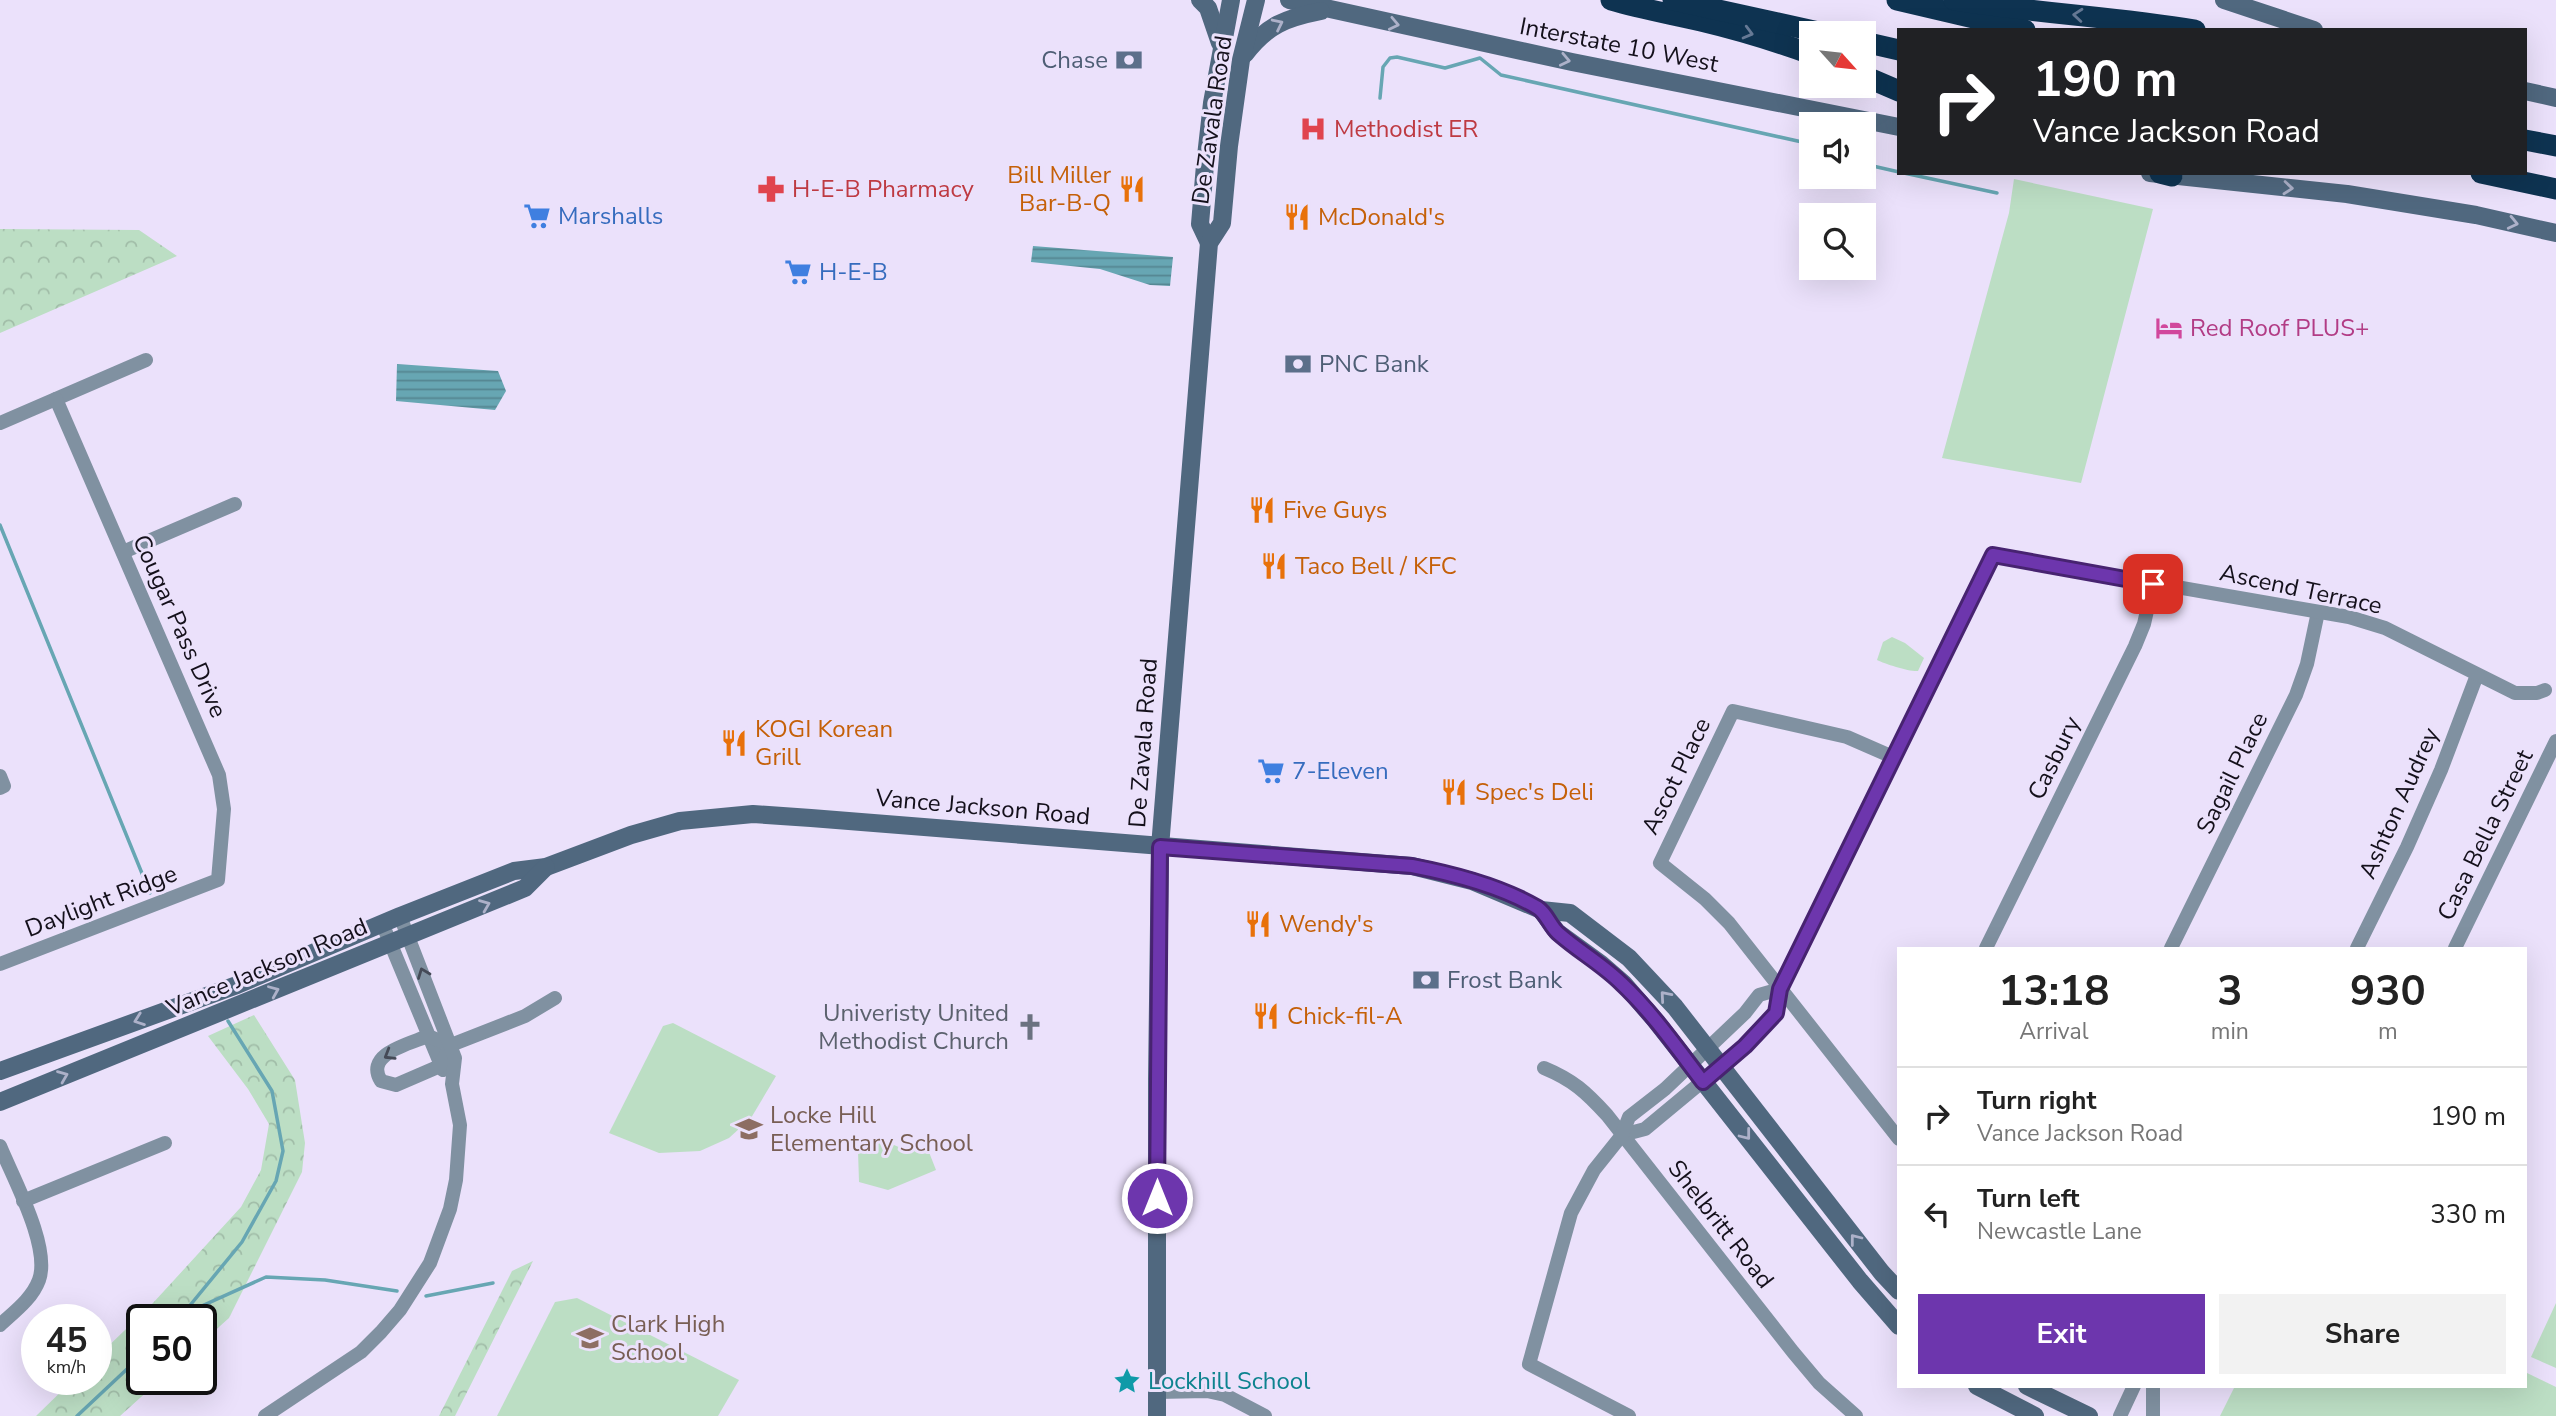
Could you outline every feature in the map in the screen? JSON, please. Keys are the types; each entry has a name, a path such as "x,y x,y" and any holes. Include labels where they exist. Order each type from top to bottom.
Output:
{"highway":[{"path":"1611,0 1768,39 1799,50"},
{"path":"1673,0 1799,28"},
{"path":"1896,0 2016,28"},
{"path":"1954,0 2182,28"},
{"path":"1876,45 1897,50"},
{"path":"1876,81 1897,90"},
{"path":"2527,140 2556,146"},
{"path":"2490,175 2556,189"}],"main road":[{"path":"1200,0 1208,8 1221,47"},
{"name":"De Zavala Road","path":"1209,243 1200,224 1211,115 1231,0"},
{"name":"De Zavala Road","path":"1157,1416 1160,847 1209,243 1222,223 1241,60 1256,0"},
{"name":"Interstate 10 West","path":"1289,0 1322,5 1560,59 1897,127"},
{"path":"2224,0 2308,28"},
{"path":"1241,60 1267,29 1322,5"},
{"path":"2166,175 2347,194 2476,215 2556,233"},
{"name":"Vance Jackson Road","path":"0,1071 237,985 513,871 546,867 657,827 707,817 754,814 1412,866 1472,881 1541,910 1570,913 1629,958 1668,999 1897,1289"},
{"name":"Vance Jackson Road","path":"0,1102 525,888 546,867"},
{"name":"Vance Jackson Road","path":"1541,910 1556,932 1601,964 1655,1020 1860,1281 1897,1324"},
{"path":"1981,1388 2035,1416"},
{"path":"2031,1388 2089,1416"}],"street":[{"path":"0,423 146,360"},
{"name":"Cougar Pass Drive","path":"56,399 219,775 224,809 218,880"},
{"path":"123,552 235,504"},
{"name":"Ascend Terrace","path":"1895,758 1993,555 2318,612 2385,628 2515,693 2537,693 2545,690"},
{"name":"Casbury","path":"1986,947 2135,646 2144,624 2153,584"},
{"name":"Sagail Place","path":"2171,947 2296,695 2307,664 2318,612"},
{"name":"Ashton Audrey","path":"2357,947 2437,781 2477,675"},
{"name":"Ascot Place","path":"1780,989 1729,923 1705,899 1660,863 1733,711 1847,737 1895,758"},
{"name":"Casa Bella Street","path":"2455,947 2556,741"},
{"path":"1622,1135 1645,1129 1722,1067 1776,1013 1780,989 1895,758"},
{"name":"Daylight Ridge","path":"0,964 218,880"},
{"path":"265,1416 361,1352 400,1310 430,1263 450,1209 456,1180 460,1125 452,1084 455,1059 400,916"},
{"path":"382,923 440,1066 452,1084"},
{"path":"1629,1416 1529,1364 1572,1213 1594,1170 1622,1135 1629,1117 1690,1065 1745,1013 1759,995 1780,989"},
{"path":"1780,989 1897,1131"},
{"path":"451,1045 428,1036 384,1055 376,1065 377,1074 382,1082 396,1085 440,1066 451,1045 525,1016 555,998"},
{"path":"1745,1013 1762,1029"},
{"name":"Shelbritt Road","path":"1544,1068 1566,1077 1582,1088 1793,1352 1819,1383 1856,1416"},
{"path":"1650,1101 1661,1116"},
{"path":"23,1201 165,1143"},
{"path":"0,1146 39,1242 42,1263 39,1281 25,1303 0,1325"},
{"path":"2120,1416 2132,1390 2154,1392 2154,1416"},
{"path":"1157,1392 1207,1391 1225,1395 1265,1416"}],"green space":[{"path":"2014,179 2153,209 2081,483 1942,458 2009,213"},
{"path":"0,229 139,230 177,256 0,333"},
{"path":"1892,637 1905,643 1924,658 1918,671 1877,660 1883,642"},
{"path":"254,1015 295,1080 305,1143 302,1172 229,1318 217,1329 217,1304 152,1304 241,1207 261,1170 269,1124 248,1089 208,1036"},
{"path":"673,1023 776,1076 751,1118 729,1138 700,1151 659,1153 609,1133 663,1026"},
{"path":"880,1139 908,1151 927,1147 936,1170 888,1190 859,1182 858,1151"},
{"path":"533,1261 455,1416 439,1416 512,1271"},
{"name":"Clark High School","path":"577,1298 739,1380 718,1416 497,1416 555,1302"},
{"path":"2556,1303 2556,1368 2531,1357"},
{"path":"126,1329 126,1395 143,1395 120,1416 36,1416 58,1395 112,1395 112,1343"},
{"path":"2527,1373 2556,1387 2556,1416 2220,1416 2234,1388 2527,1388"}],"shaded area":[{"path":"1033,246 1173,257 1170,286 1150,285 1100,269 1031,262"},
{"path":"397,364 498,371 506,391 495,410 396,401"}],"waterway":[{"path":"1380,98 1383,67 1390,58 1397,57 1445,68 1480,58 1501,75 1799,141"},
{"path":"1876,167 1897,172"},
{"path":"1913,175 1997,193"},
{"path":"0,525 150,893"},
{"path":"191,1304 242,1242 276,1181 283,1151 272,1091 228,1021"},
{"path":"206,1304 266,1277 325,1280 397,1291"},
{"path":"426,1296 493,1283"},
{"path":"77,1416 126,1370"}],"place":[{"name":"Chase","path":"1129,60"},
{"name":"Methodist ER","path":"1313,129"},
{"name":"H-E-B Pharmacy","path":"771,189"},
{"name":"Bill Miller Bar-B-Q","path":"1132,189"},
{"name":"Marshalls","path":"537,216"},
{"name":"McDonald's","path":"1297,217"},
{"name":"H-E-B","path":"798,272"},
{"name":"Red Roof PLUS+","path":"2169,328"},
{"name":"PNC Bank","path":"1298,364"},
{"name":"Five Guys","path":"1262,510"},
{"name":"Taco Bell / KFC","path":"1274,566"},
{"name":"KOGI Korean Grill","path":"734,743"},
{"name":"7-Eleven","path":"1271,771"},
{"name":"Spec's Deli","path":"1454,792"},
{"name":"Wendy's","path":"1258,924"},
{"name":"Frost Bank","path":"1426,980"},
{"name":"Chick-fil-A","path":"1266,1016"},
{"name":"Univeristy United Methodist Church","path":"1030,1027"},
{"name":"Locke Hill Elementary School","path":"749,1129"},
{"name":"Clark High School","path":"590,1338"},
{"name":"Lockhill School","path":"1127,1381"}],"route":[{"path":"1157,1198 1160,847 1412,866 1451,874 1502,892 1541,910 1556,932 1601,964 1624,985 1703,1082 1745,1046 1776,1013 1780,989 1993,555 2153,584"}]}
